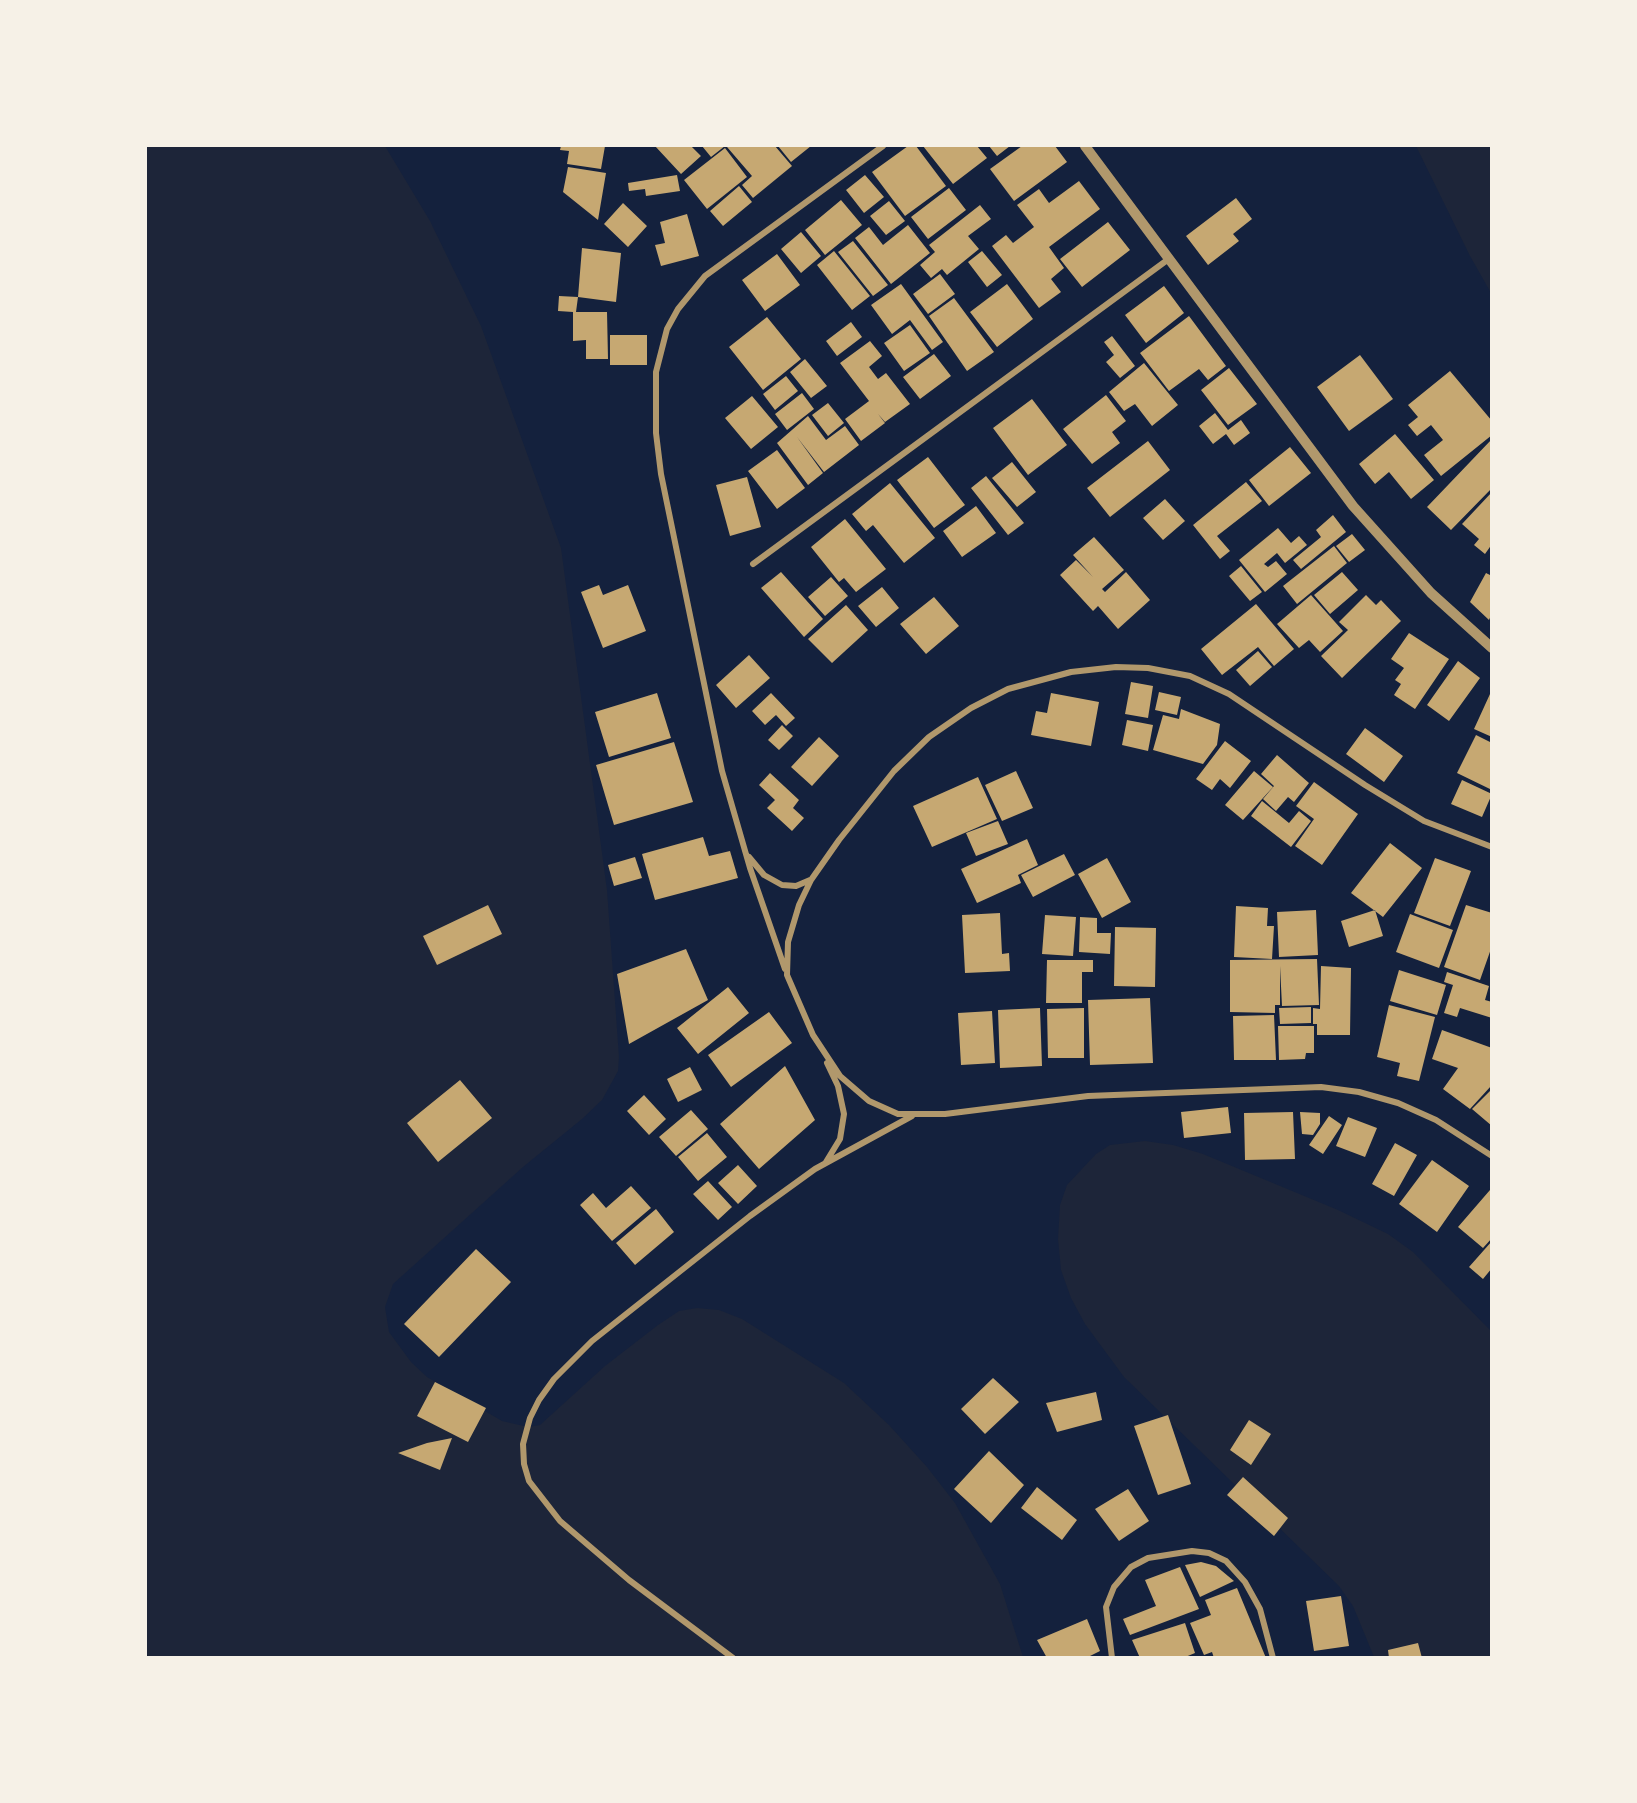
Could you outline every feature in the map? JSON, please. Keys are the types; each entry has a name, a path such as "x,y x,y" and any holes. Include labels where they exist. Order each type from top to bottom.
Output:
{"street":[{"path":"825,1164 840,1139 844,1114 838,1086 787,975 744,849 722,771 661,474 655,402 660,349 678,309 705,276 883,146"},
{"path":"1085,146 1353,506 1431,593 1491,648"},
{"path":"753,564 1170,258"},
{"path":"787,975 788,942 799,905 811,880 838,840 894,771 929,737 953,719 989,698 1027,683 1071,672 1116,667 1169,671 1210,685 1228,694 1396,805 1446,832 1491,847"},
{"path":"744,849 757,868 773,881 790,887 811,880"},
{"path":"813,1035 840,1076 853,1088 882,1108 913,1116 1088,1096 1321,1087 1359,1092 1407,1107 1456,1132 1491,1156"},
{"path":"733,1658 629,1580 560,1521 529,1481 524,1464 523,1444 539,1400 578,1353 750,1216 825,1164 913,1116"},
{"path":"1112,1658 1107,1607 1114,1587 1131,1567 1148,1558 1192,1551 1209,1553 1226,1561 1245,1582 1260,1609 1273,1658"}],"shaded area":[{"path":"146,146 385,146 430,221 481,326 561,548 607,890 619,1057 618,1071 602,1100 582,1119 523,1167 393,1284 385,1307 389,1332 411,1362 427,1377 502,1421 528,1427 540,1425 605,1366 679,1311 697,1308 719,1310 742,1319 844,1383 889,1425 927,1467 955,1503 1000,1584 1023,1657 146,1658"},
{"path":"1416,146 1491,146 1491,293 1470,256"},
{"path":"1145,1141 1173,1145 1203,1154 1338,1210 1388,1234 1413,1252 1491,1331 1491,1657 1374,1657 1353,1606 1339,1586 1124,1377 1085,1324 1071,1298 1061,1270 1058,1239 1060,1205 1067,1185 1096,1154 1110,1145"}],"building":[{"path":"561,146 605,146 601,169 567,164 569,151 560,150"},
{"path":"655,146 691,146 701,156 681,174"},
{"path":"702,146 725,146 711,157"},
{"path":"775,146 792,166 753,198 742,185 752,176 727,147"},
{"path":"778,146 811,146 791,162"},
{"path":"908,146 916,146 946,186 905,216 872,172"},
{"path":"923,146 977,146 987,158 953,184"},
{"path":"989,146 1010,146 997,156"},
{"path":"1022,146 1055,146 1067,162 1014,201 990,169"},
{"path":"725,148 747,177 707,209 684,180"},
{"path":"568,167 606,173 598,220 563,192"},
{"path":"677,175 680,191 646,196 645,189 629,191 628,183"},
{"path":"865,175 884,197 864,213 846,190"},
{"path":"1079,181 1100,209 1049,247 1064,268 1051,279 1061,292 1039,308 992,246 1006,235 1013,243 1034,227 1017,205 1039,189 1049,203"},
{"path":"739,186 752,202 723,226 710,211"},
{"path":"949,188 966,210 928,239 911,217"},
{"path":"1236,198 1252,219 1233,234 1239,241 1208,265 1186,236"},
{"path":"841,200 862,225 825,255 805,230"},
{"path":"889,201 905,221 886,235 870,216"},
{"path":"623,203 647,226 628,247 604,224"},
{"path":"980,205 991,219 968,236 979,249 947,275 942,269 931,278 920,265 935,252 929,245"},
{"path":"687,214 699,256 661,266 655,245 665,243 660,222"},
{"path":"1108,222 1130,250 1082,287 1060,259"},
{"path":"908,225 930,253 891,284 855,238 869,227 883,245"},
{"path":"801,232 821,256 801,273 781,249"},
{"path":"853,241 888,285 873,296 838,252"},
{"path":"582,248 621,253 616,302 578,297"},
{"path":"834,251 870,296 852,310 817,265"},
{"path":"982,251 1002,275 987,287 968,262"},
{"path":"777,254 800,285 765,311 742,280"},
{"path":"940,274 955,294 928,314 913,294"},
{"path":"901,284 943,342 932,350 910,320 892,334 871,305"},
{"path":"1007,284 1033,319 997,347 970,312"},
{"path":"1164,286 1184,313 1146,343 1125,315"},
{"path":"559,296 578,297 576,312 607,312 608,359 586,359 586,340 573,341 573,312 558,311"},
{"path":"954,298 994,352 967,371 929,316"},
{"path":"1189,316 1226,366 1208,380 1199,369 1169,391 1140,353"},
{"path":"767,317 801,359 763,390 729,347"},
{"path":"851,322 862,337 837,356 826,341"},
{"path":"910,325 930,353 904,371 884,343"},
{"path":"610,335 647,335 647,365 610,365"},
{"path":"1112,336 1135,366 1120,378 1106,362 1114,355 1104,342"},
{"path":"870,341 882,356 869,367 878,379 886,373 910,404 885,422 878,414 885,423 861,441 845,419 869,401 840,363"},
{"path":"934,354 951,376 920,399 903,377"},
{"path":"1360,355 1393,399 1349,431 1317,387"},
{"path":"805,359 827,386 811,398 790,372"},
{"path":"1144,363 1178,405 1152,426 1135,404 1124,411 1109,392"},
{"path":"1229,368 1257,404 1228,425 1201,390"},
{"path":"1450,371 1492,421 1492,435 1441,476 1424,455 1443,440 1431,425 1417,436 1408,425 1418,417 1408,405"},
{"path":"786,376 798,391 775,410 763,394"},
{"path":"802,393 814,409 787,430 775,414"},
{"path":"1106,395 1126,421 1112,432 1120,443 1092,464 1063,429"},
{"path":"752,396 778,427 751,449 725,418"},
{"path":"1032,399 1067,445 1028,475 993,428"},
{"path":"828,403 844,423 828,436 812,415"},
{"path":"1215,413 1228,430 1241,420 1250,433 1234,445 1226,434 1213,444 1199,426"},
{"path":"808,416 826,440 845,426 859,445 824,472 797,437 823,473 808,485 777,443"},
{"path":"1395,434 1434,480 1411,499 1389,472 1375,484 1359,464"},
{"path":"1492,439 1492,488 1451,530 1427,507"},
{"path":"1148,441 1170,470 1110,517 1087,488"},
{"path":"1290,447 1311,473 1269,506 1249,480"},
{"path":"777,450 805,488 777,509 748,471"},
{"path":"928,457 965,505 934,528 897,480"},
{"path":"1012,462 1036,492 1017,507 992,478"},
{"path":"986,476 1024,523 1008,535 971,488"},
{"path":"747,477 761,527 730,536 716,485"},
{"path":"1246,482 1262,501 1217,536 1230,551 1220,559 1193,525"},
{"path":"890,483 935,538 904,563 873,525 866,531 852,514"},
{"path":"1492,492 1492,544 1485,554 1474,545 1479,539 1462,524"},
{"path":"1165,499 1185,521 1163,540 1143,518"},
{"path":"976,506 996,533 962,557 943,531"},
{"path":"1333,515 1346,532 1301,569 1293,560 1321,537 1316,530"},
{"path":"845,519 886,569 856,592 844,578 839,582 811,547"},
{"path":"1278,528 1291,543 1299,536 1307,545 1285,563 1277,553 1264,564 1268,567 1276,561 1287,574 1265,592 1239,560"},
{"path":"1352,534 1365,550 1349,562 1336,546"},
{"path":"1094,537 1124,570 1102,589 1105,592 1126,572 1150,600 1118,629 1098,606 1093,611 1060,575 1076,560 1093,577 1073,555"},
{"path":"1334,546 1347,563 1297,604 1283,586"},
{"path":"1241,566 1262,592 1250,601 1229,576"},
{"path":"781,572 823,619 804,637 761,588"},
{"path":"1342,572 1358,590 1330,614 1314,595"},
{"path":"1486,573 1492,576 1492,613 1489,620 1470,602"},
{"path":"831,577 848,596 825,616 808,597"},
{"path":"599,585 603,595 628,585 646,631 603,648 581,592"},
{"path":"882,587 899,608 876,627 858,606"},
{"path":"1311,595 1343,631 1320,652 1309,640 1299,648 1277,624"},
{"path":"1366,595 1376,605 1381,600 1401,621 1342,678 1321,656 1348,630 1339,622"},
{"path":"934,597 959,626 926,654 900,624"},
{"path":"1256,604 1294,649 1274,666 1258,647 1222,675 1201,649"},
{"path":"846,605 868,630 832,663 808,639"},
{"path":"1409,633 1449,659 1415,709 1394,695 1401,684 1395,680 1404,668 1391,659"},
{"path":"1258,651 1272,667 1250,686 1236,670"},
{"path":"749,655 770,678 736,708 716,685"},
{"path":"1458,661 1480,678 1449,721 1427,705"},
{"path":"1131,682 1153,686 1148,718 1125,714"},
{"path":"1159,692 1181,697 1177,715 1155,710"},
{"path":"657,693 671,738 609,757 595,712"},
{"path":"771,693 795,718 786,726 776,715 765,725 752,711"},
{"path":"1051,693 1099,702 1091,746 1031,735 1036,711 1047,713"},
{"path":"1490,694 1492,695 1492,737 1474,729"},
{"path":"1181,709 1220,724 1217,745 1203,764 1153,750 1163,715 1179,719"},
{"path":"1127,720 1153,725 1148,751 1122,745"},
{"path":"782,725 793,736 779,750 768,740"},
{"path":"1365,728 1403,756 1384,782 1346,754"},
{"path":"1476,735 1492,743 1492,790 1457,773"},
{"path":"819,737 839,756 812,786 791,767"},
{"path":"1225,741 1251,761 1230,788 1220,779 1212,790 1196,779"},
{"path":"674,742 693,802 614,825 596,765"},
{"path":"1277,755 1309,783 1294,802 1288,797 1276,811 1263,799 1274,786 1261,774"},
{"path":"1016,771 1033,808 1002,821 985,785"},
{"path":"1254,771 1273,787 1243,820 1225,805"},
{"path":"770,773 799,800 793,808 804,818 792,831 767,808 775,800 759,785"},
{"path":"978,777 997,819 932,847 913,806"},
{"path":"1462,780 1492,794 1482,817 1451,804"},
{"path":"1314,782 1358,814 1322,865 1295,846 1314,819 1296,806"},
{"path":"1262,801 1289,823 1299,811 1311,821 1291,847 1251,816"},
{"path":"998,821 1008,844 976,856 966,833"},
{"path":"703,837 709,856 730,851 738,878 655,900 642,854"},
{"path":"1027,839 1038,865 1018,875 1021,883 977,903 961,869"},
{"path":"1390,843 1422,868 1383,917 1351,893"},
{"path":"1064,854 1075,875 1033,897 1021,875"},
{"path":"635,857 642,878 614,886 608,865"},
{"path":"1107,858 1131,902 1102,918 1078,874"},
{"path":"1435,858 1471,871 1450,926 1414,913"},
{"path":"488,905 502,934 437,965 423,936"},
{"path":"1466,905 1492,913 1492,946 1480,980 1444,967"},
{"path":"1236,906 1268,908 1267,926 1274,926 1272,959 1234,957"},
{"path":"1316,910 1318,955 1279,957 1277,912"},
{"path":"1375,910 1383,936 1349,947 1341,921"},
{"path":"1000,913 1002,954 1009,953 1010,971 965,973 962,915"},
{"path":"1410,914 1453,930 1439,968 1396,952"},
{"path":"1045,915 1076,917 1073,956 1042,954"},
{"path":"1080,917 1097,918 1097,933 1111,933 1110,954 1079,952"},
{"path":"1115,927 1156,928 1155,987 1114,986"},
{"path":"686,949 708,1000 629,1044 617,974"},
{"path":"1317,959 1319,1005 1282,1006 1280,966 1280,1005 1275,1005 1275,1013 1230,1012 1230,960"},
{"path":"1047,960 1093,960 1093,972 1082,972 1082,1003 1046,1003"},
{"path":"1321,966 1351,968 1350,1035 1317,1035 1317,1024 1313,1024 1313,1008 1320,1009"},
{"path":"1399,970 1446,985 1437,1015 1390,1001"},
{"path":"1447,972 1489,986 1485,1000 1492,1002 1492,1018 1460,1008 1457,1017 1444,1013 1453,985 1444,982"},
{"path":"728,987 749,1013 698,1054 677,1028"},
{"path":"1150,998 1153,1063 1090,1065 1088,1000"},
{"path":"1389,1005 1435,1017 1419,1081 1397,1076 1400,1063 1377,1057"},
{"path":"1311,1007 1311,1023 1280,1024 1279,1008"},
{"path":"1040,1008 1042,1066 1000,1068 998,1010"},
{"path":"1084,1008 1084,1058 1048,1058 1047,1009"},
{"path":"992,1011 995,1063 961,1065 958,1013"},
{"path":"769,1012 792,1043 731,1087 708,1055"},
{"path":"1274,1015 1276,1060 1234,1060 1233,1016"},
{"path":"1278,1026 1314,1026 1314,1053 1306,1053 1305,1059 1279,1060"},
{"path":"1442,1030 1492,1048 1491,1086 1470,1109 1443,1089 1458,1068 1432,1059"},
{"path":"785,1066 815,1120 759,1169 720,1124"},
{"path":"690,1067 702,1090 678,1102 667,1079"},
{"path":"460,1080 492,1118 438,1162 407,1123"},
{"path":"1492,1089 1492,1126 1472,1109"},
{"path":"644,1095 666,1119 649,1135 627,1111"},
{"path":"1228,1107 1231,1133 1184,1138 1181,1112"},
{"path":"691,1110 708,1129 676,1156 659,1137"},
{"path":"1293,1112 1295,1159 1245,1160 1244,1113"},
{"path":"1300,1112 1320,1113 1320,1124 1313,1135 1302,1134"},
{"path":"1329,1116 1342,1125 1323,1154 1309,1145"},
{"path":"1348,1117 1377,1128 1365,1157 1336,1146"},
{"path":"707,1133 727,1157 698,1181 678,1157"},
{"path":"1395,1143 1417,1155 1394,1196 1372,1184"},
{"path":"1432,1160 1469,1186 1437,1232 1399,1204"},
{"path":"738,1165 757,1186 738,1204 718,1183"},
{"path":"708,1181 732,1207 718,1220 693,1194"},
{"path":"631,1186 651,1208 612,1241 580,1205 593,1193 606,1208"},
{"path":"1490,1190 1492,1238 1483,1248 1458,1227"},
{"path":"656,1209 674,1232 635,1265 616,1243"},
{"path":"1492,1241 1492,1268 1483,1279 1469,1267"},
{"path":"476,1249 511,1282 439,1357 404,1324"},
{"path":"993,1378 1019,1402 985,1434 961,1409"},
{"path":"435,1382 486,1408 468,1442 417,1416"},
{"path":"1096,1392 1102,1420 1057,1432 1046,1403"},
{"path":"1168,1415 1191,1484 1158,1495 1134,1426"},
{"path":"1249,1420 1271,1434 1251,1465 1230,1450"},
{"path":"452,1438 440,1470 398,1453 427,1443"},
{"path":"989,1451 1024,1485 991,1523 954,1489"},
{"path":"1243,1477 1288,1518 1274,1536 1227,1495"},
{"path":"1037,1487 1077,1520 1062,1540 1021,1508"},
{"path":"1128,1489 1149,1521 1119,1541 1095,1509"},
{"path":"1201,1562 1216,1566 1234,1581 1200,1597 1185,1565"},
{"path":"1180,1567 1199,1609 1130,1635 1123,1619 1156,1606 1145,1580"},
{"path":"1237,1588 1266,1658 1214,1658 1212,1652 1204,1655 1190,1623 1211,1615 1205,1600"},
{"path":"1341,1596 1349,1646 1314,1651 1306,1601"},
{"path":"1087,1619 1100,1651 1086,1658 1047,1658 1037,1640"},
{"path":"1185,1623 1195,1653 1183,1658 1140,1658 1132,1640"},
{"path":"1418,1643 1422,1658 1389,1658 1388,1650"}]}
